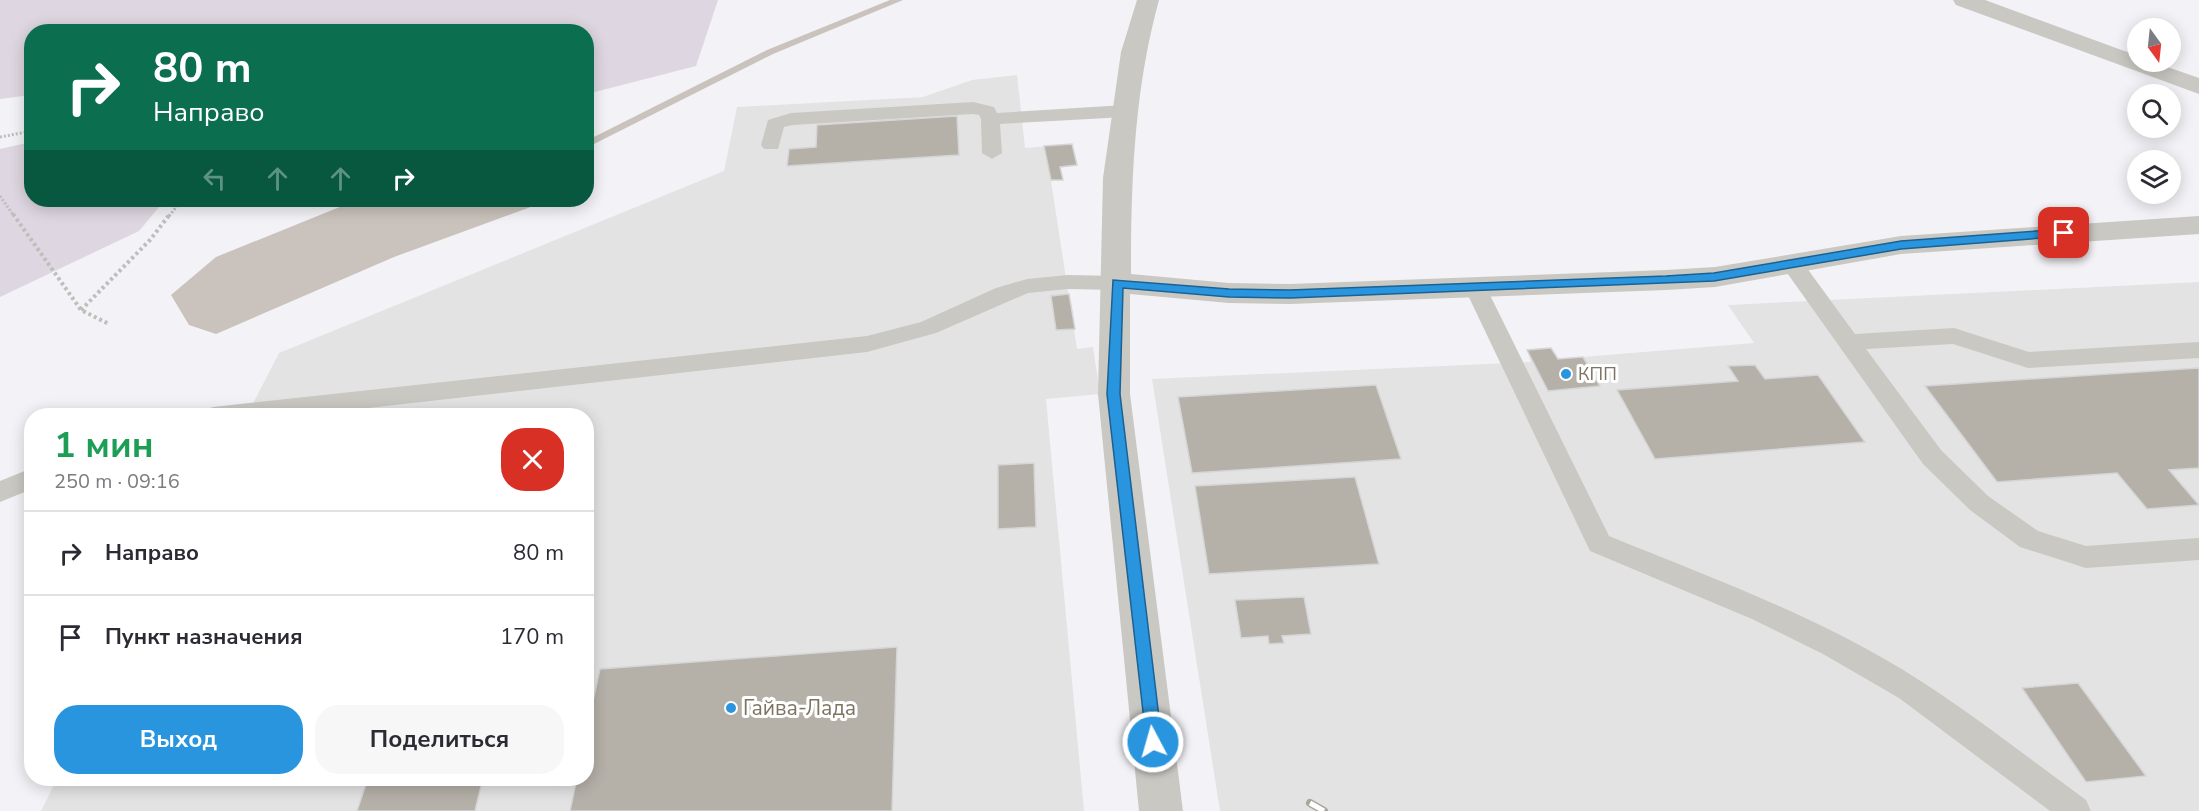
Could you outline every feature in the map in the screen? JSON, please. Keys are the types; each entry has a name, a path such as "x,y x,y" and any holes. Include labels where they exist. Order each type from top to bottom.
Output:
{"street":[{"path":"1148,0 1133,52 1117,178 1114,394 1161,811"},
{"path":"1964,0 2199,87"},
{"path":"1117,283 1229,293 1280,294 1476,289 1714,277 1911,244 2199,225"}],"lane":[{"path":"771,145 776,124 791,119 974,108 987,111 990,119 992,153"},
{"path":"990,119 1125,111"},
{"path":"1793,265 1932,457 1979,503 2029,539 2086,557 2199,549"},
{"path":"287,408 867,345 928,328 1004,293 1027,286 1068,282 1117,283"},
{"path":"1476,289 1599,543 1762,611 1842,651 1909,689 2075,811"},
{"path":"1849,342 1966,337 2028,360 2199,350"},
{"path":"0,492 24,482"}],"path":[{"path":"0,137 24,132"},
{"path":"0,196 81,310 109,324"},
{"path":"81,310 150,240 176,207"}],"shaded area":[{"path":"0,0 718,0 696,66 594,92 594,24 24,24 24,96 0,99"},
{"path":"1017,75 1025,148 1072,144 1077,165 1060,167 1063,180 1051,181 1077,349 1093,347 1100,394 1046,399 1084,811 41,811 54,786 594,786 594,408 251,408 279,353 724,171 737,107 923,97 972,80"},
{"path":"24,144 24,207 159,207 139,231 0,297 0,149"},
{"path":"340,207 531,207 394,257 216,334 189,325 171,295 216,257"},
{"path":"2199,282 2199,811 1220,811 1152,379 1531,362 1527,350 1551,348 1558,359 1754,343 1728,305"}],"building":[{"path":"957,116 959,155 787,166 789,149 816,147 817,125"},
{"path":"1072,144 1077,165 1060,167 1063,180 1051,180 1044,146"},
{"path":"1069,294 1075,329 1056,330 1051,296"},
{"name":"КПП","path":"1551,348 1558,359 1583,357 1600,386 1548,391 1527,350"},
{"path":"1755,365 1765,379 1818,375 1865,442 1655,459 1617,390 1738,381 1728,366"},
{"path":"2199,368 2199,468 2169,470 2199,505 2147,509 2117,473 1997,482 1925,386"},
{"path":"1376,385 1401,459 1192,473 1178,397"},
{"path":"1034,463 1036,527 998,529 998,465"},
{"path":"1355,477 1379,564 1209,574 1195,486"},
{"path":"1304,597 1311,634 1282,636 1284,643 1269,644 1268,636 1241,638 1235,600"},
{"path":"897,647 892,811 570,811 575,786 594,786 594,696 600,669"},
{"path":"2078,683 2146,776 2086,782 2022,688"},
{"path":"365,786 481,786 475,811 357,811"}],"waterway":[{"path":"594,141 770,52 898,0"}],"railway":[{"path":"1310,803 1324,811"}],"place":[{"name":"КПП","path":"1566,374"},
{"name":"Гайва-Лада","path":"731,708"}],"route":[{"path":"1153,742 1114,394 1117,283 1229,293 1290,294 1454,290 1666,280 1714,277 1901,245 2064,233"}]}
